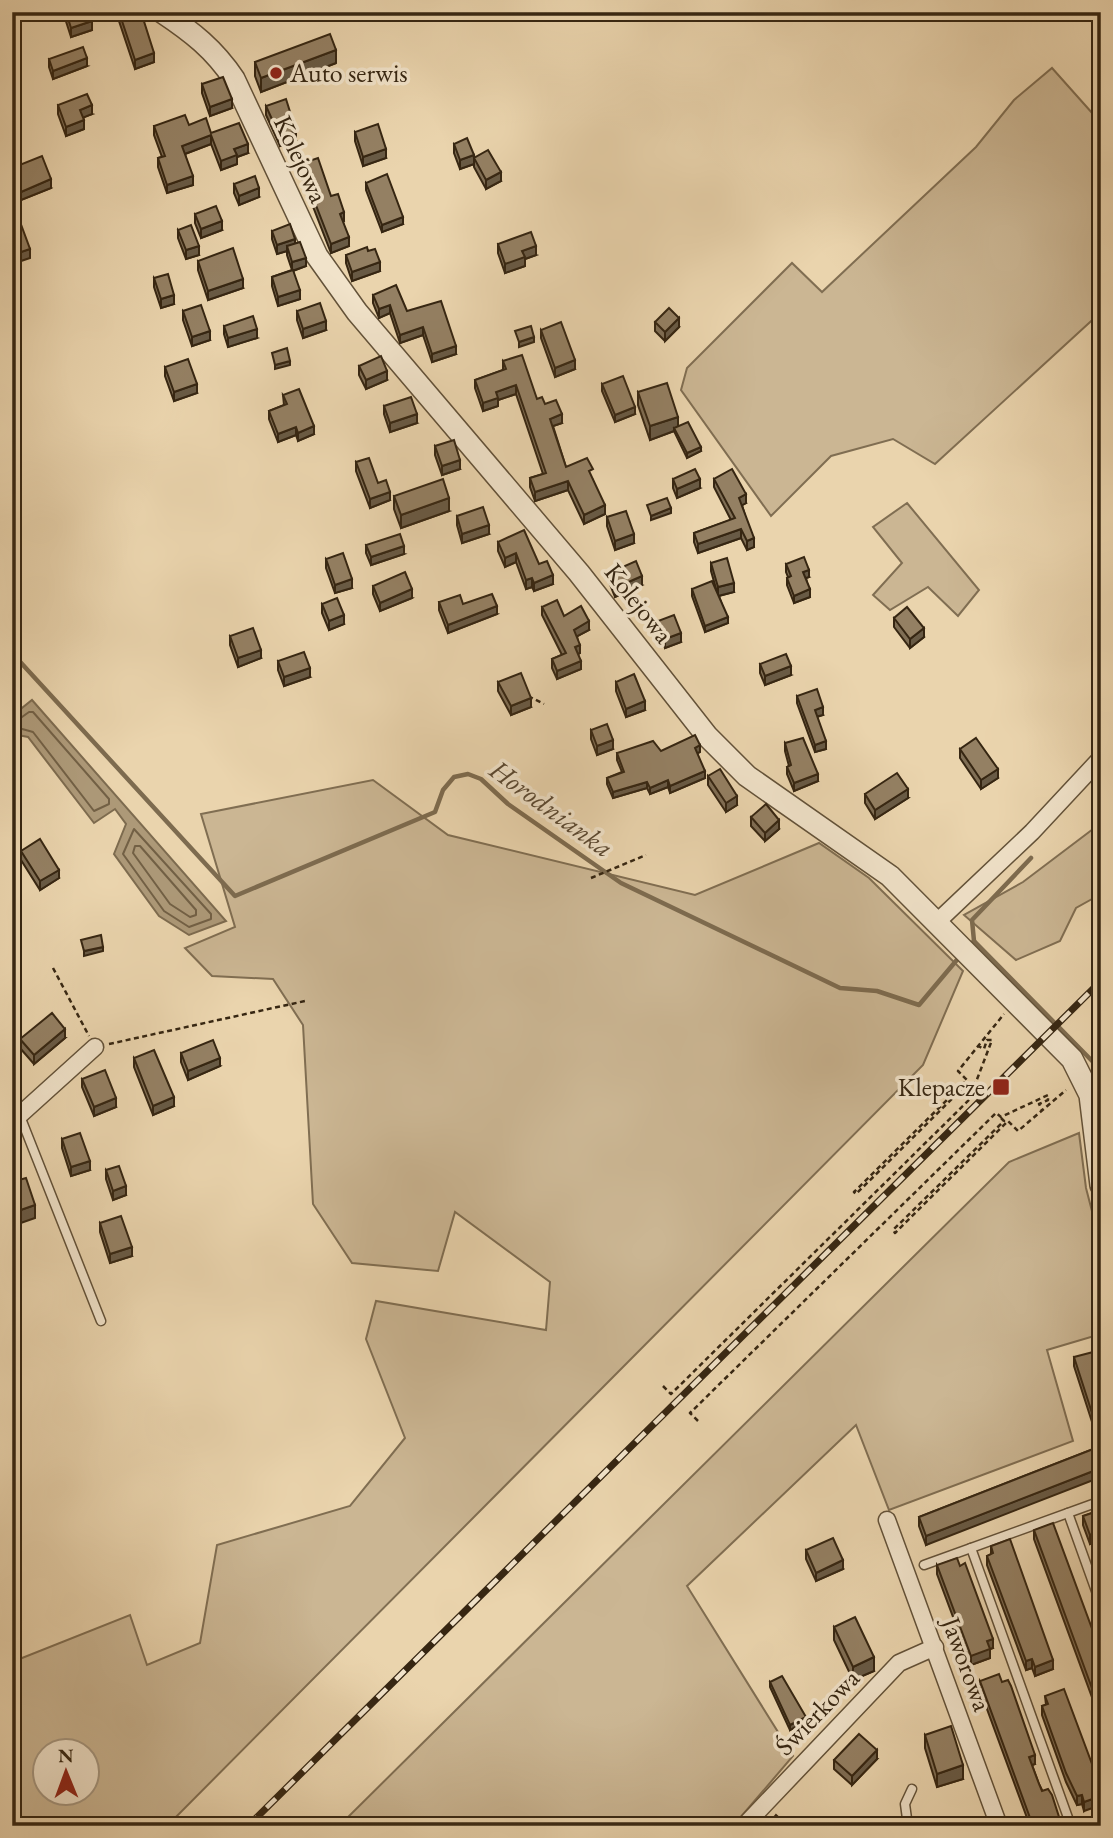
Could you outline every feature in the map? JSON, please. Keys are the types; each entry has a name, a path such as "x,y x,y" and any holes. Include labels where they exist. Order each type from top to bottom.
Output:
{"street":[{"name":"Kolejowa","path":"162,12 198,36 218,55 234,79 317,256 356,312 579,573 707,736 747,776 890,876 1065,1049 1082,1076 1090,1096 1101,1185"},
{"path":"936,923 1032,832 1101,758"},
{"path":"16,1119 95,1047"},
{"name":"Jaworowa","path":"887,1520 999,1826"},
{"name":"Świerkowa","path":"744,1826 899,1663 935,1647"}],"lane":[{"path":"16,1119 101,1321"},
{"path":"924,1565 1101,1501"},
{"path":"1068,1513 1101,1605"},
{"path":"971,1548 1071,1826"},
{"path":"908,1826 905,1804 912,1789"}],"path":[{"path":"528,699 532,698 544,704"},
{"path":"591,878 646,855"},
{"path":"53,968 95,1047 304,1001"},
{"path":"663,1386 671,1394 976,1093 967,1084 856,1194 854,1192 967,1080 958,1071 1016,1002"},
{"path":"971,1087 976,1082 992,1040 987,1040 984,1049 978,1046"},
{"path":"698,1421 690,1413 996,1113 1004,1121 893,1230 895,1233 1008,1121 1017,1131 1082,1076"},
{"path":"1001,1118 1048,1095 1048,1100 1039,1104 1042,1110"}],"shaded area":[{"path":"1052,68 1101,123 1101,312 935,464 893,439 831,456 771,516 681,390 687,368 792,263 822,292 976,147 1014,100"},
{"path":"907,503 979,590 958,616 928,587 890,610 873,595 902,563 873,527"},
{"path":"373,780 448,835 695,895 819,843 869,878 963,971 923,1065 167,1826 12,1826 12,1662 130,1615 147,1665 200,1643 217,1545 350,1506 405,1438 366,1339 376,1301 546,1330 550,1282 455,1212 438,1271 352,1263 313,1204 303,1025 273,979 212,976 185,948 235,927 201,814"},
{"path":"1101,823 1101,894 1076,908 1060,941 1016,960 964,915 1023,882"},
{"path":"1079,1133 1086,1188 1101,1246 1101,1334 1047,1350 1073,1441 889,1510 856,1425 687,1586 793,1756 733,1826 488,1826 484,1823 481,1826 339,1826 1009,1162"}],"water":[{"path":"32,700 226,921 189,935 159,916 114,854 126,824 115,809 94,823 28,737 12,734 12,716"}],"building":[{"path":"66,12 89,12 92,21 71,28"},
{"path":"119,12 141,12 154,53 135,60"},
{"path":"330,34 336,50 261,78 255,62"},
{"path":"83,47 87,58 53,71 49,59"},
{"path":"223,77 232,99 210,107 202,84"},
{"path":"87,94 92,105 80,110 84,120 66,127 58,105"},
{"path":"286,99 296,131 280,137 266,106"},
{"path":"185,115 189,125 206,118 211,133 239,123 248,144 234,149 237,155 221,161 211,135 182,146 193,176 167,185 158,158 165,156 154,126"},
{"path":"378,124 386,149 363,157 355,132"},
{"path":"467,138 474,155 460,160 454,144"},
{"path":"488,150 501,172 486,180 474,158"},
{"path":"42,156 51,179 21,192 12,168"},
{"path":"318,158 331,196 338,194 344,212 340,214 349,237 331,244 300,164"},
{"path":"387,174 403,217 382,225 366,183"},
{"path":"255,176 259,188 239,196 234,184"},
{"path":"216,206 222,221 201,229 195,214"},
{"path":"19,219 30,249 12,255 12,222"},
{"path":"290,224 295,239 277,245 272,231"},
{"path":"191,225 199,246 186,250 178,230"},
{"path":"531,232 536,246 522,251 525,257 505,264 498,244"},
{"path":"300,242 306,258 292,262 287,246"},
{"path":"367,247 368,251 375,249 380,262 352,272 346,255"},
{"path":"233,248 243,279 208,291 198,261"},
{"path":"293,270 300,290 278,297 272,277"},
{"path":"168,274 174,295 161,299 154,278"},
{"path":"396,285 407,311 441,301 456,346 432,354 423,327 400,335 390,305 379,309 373,295"},
{"path":"320,303 326,321 303,329 297,311"},
{"path":"201,305 210,331 192,337 183,311"},
{"path":"669,308 679,318 665,332 655,322"},
{"path":"253,316 257,329 228,338 224,326"},
{"path":"561,322 575,360 555,368 541,330"},
{"path":"531,326 534,337 519,342 515,331"},
{"path":"287,348 290,361 275,365 272,353"},
{"path":"522,355 537,399 542,397 545,404 556,400 562,414 550,419 566,467 587,458 593,469 589,471 605,505 584,515 568,481 535,492 530,478 546,473 516,385 496,392 498,398 483,403 475,380 506,369 503,361"},
{"path":"381,356 387,371 366,380 359,366"},
{"path":"188,359 197,384 174,392 165,367"},
{"path":"623,376 635,407 615,415 602,384"},
{"path":"667,383 678,417 650,426 638,392"},
{"path":"299,389 314,426 298,433 296,427 278,434 269,411 287,404 283,395"},
{"path":"411,397 417,414 390,423 384,406"},
{"path":"688,422 701,447 687,453 674,428"},
{"path":"454,440 460,460 442,466 435,446"},
{"path":"369,458 378,483 386,480 390,492 370,499 356,462"},
{"path":"695,469 700,479 677,489 673,479"},
{"path":"732,469 746,494 739,498 754,538 747,541 741,529 698,544 694,533 735,518 714,479"},
{"path":"443,479 449,498 401,515 394,496"},
{"path":"667,498 671,508 651,516 647,505"},
{"path":"483,507 489,525 462,534 457,516"},
{"path":"626,511 634,534 615,541 607,517"},
{"path":"524,530 539,564 547,561 553,575 534,583 532,578 526,580 516,553 505,558 498,542"},
{"path":"400,534 404,546 371,557 366,545"},
{"path":"343,553 352,579 335,585 326,559"},
{"path":"804,557 809,570 803,572 810,589 794,596 787,578 791,576 786,564"},
{"path":"727,558 734,583 718,587 711,563"},
{"path":"636,561 642,576 615,588 609,573"},
{"path":"405,572 412,589 380,603 373,586"},
{"path":"712,581 728,617 705,626 692,589"},
{"path":"492,594 497,606 448,625 439,602 460,595 463,604"},
{"path":"337,598 344,615 329,621 322,604"},
{"path":"557,600 564,616 581,606 589,621 574,630 580,645 575,647 581,661 557,671 552,659 566,653 542,607"},
{"path":"907,607 924,628 910,639 894,618"},
{"path":"674,615 681,633 665,639 658,621"},
{"path":"253,628 261,650 238,658 230,636"},
{"path":"304,652 310,668 284,677 278,661"},
{"path":"786,654 791,666 765,676 760,664"},
{"path":"521,673 531,698 511,706 498,682"},
{"path":"634,674 645,701 626,709 616,682"},
{"path":"817,689 823,707 815,710 826,741 815,745 797,696"},
{"path":"607,724 613,740 597,746 591,730"},
{"path":"695,735 700,745 695,748 705,771 670,786 668,780 650,788 647,782 613,792 607,778 624,772 617,753 653,741 661,751"},
{"path":"803,738 818,774 794,783 787,767 791,765 785,743"},
{"path":"976,738 998,769 981,780 960,749"},
{"path":"720,769 737,796 726,803 708,776"},
{"path":"897,773 908,789 875,810 865,794"},
{"path":"766,804 779,820 765,833 751,817"},
{"path":"40,839 59,870 40,881 21,851"},
{"path":"101,935 103,947 84,951 81,940"},
{"path":"52,1013 65,1029 34,1055 20,1039"},
{"path":"213,1040 220,1058 188,1071 181,1053"},
{"path":"154,1050 174,1097 153,1106 134,1058"},
{"path":"105,1070 116,1098 94,1107 82,1079"},
{"path":"80,1133 90,1161 71,1167 62,1139"},
{"path":"119,1166 126,1186 113,1191 106,1170"},
{"path":"26,1178 35,1205 12,1213 12,1182"},
{"path":"121,1216 132,1247 110,1254 100,1223"},
{"path":"1097,1351 1101,1362 1101,1414 1093,1416 1074,1357"},
{"path":"1101,1446 1101,1468 926,1536 919,1517"},
{"path":"1101,1510 1101,1532 1090,1535 1083,1516"},
{"path":"1053,1523 1101,1653 1101,1712 1095,1696 1097,1695 1093,1691 1034,1530"},
{"path":"833,1538 843,1560 816,1573 806,1550"},
{"path":"1010,1539 1053,1660 1035,1667 1032,1659 1026,1661 987,1556 993,1553 991,1546"},
{"path":"957,1558 960,1566 965,1563 993,1639 987,1641 990,1649 971,1656 937,1565"},
{"path":"855,1617 874,1657 853,1667 834,1627"},
{"path":"999,1674 1002,1682 1008,1680 1011,1686 1035,1755 1029,1757 1042,1791 1048,1789 1052,1795 1060,1820 1053,1823 1055,1826 1033,1826 980,1681"},
{"path":"782,1676 806,1717 790,1725 770,1682"},
{"path":"1064,1689 1101,1788 1101,1796 1084,1802 1082,1795 1077,1796 1066,1773 1042,1706 1048,1704 1045,1696"},
{"path":"951,1726 963,1765 937,1774 925,1735"},
{"path":"859,1734 877,1750 852,1776 834,1760"},
{"path":"776,1815 788,1826 767,1826"}],"waterway":[{"name":"Horodnianka","path":"12,653 235,896 435,812 443,790 454,777 468,774 481,779 508,804 621,883 840,988 877,991 919,1005 961,955"},
{"path":"974,941 972,920 1031,858"},
{"name":"Horodnianka","path":"969,946 974,941 1101,1070"}],"railway":[{"path":"248,1826 1101,981"}],"place":[{"name":"Auto serwis","path":"276,73"},
{"name":"Klepacze","path":"1001,1087"}]}
